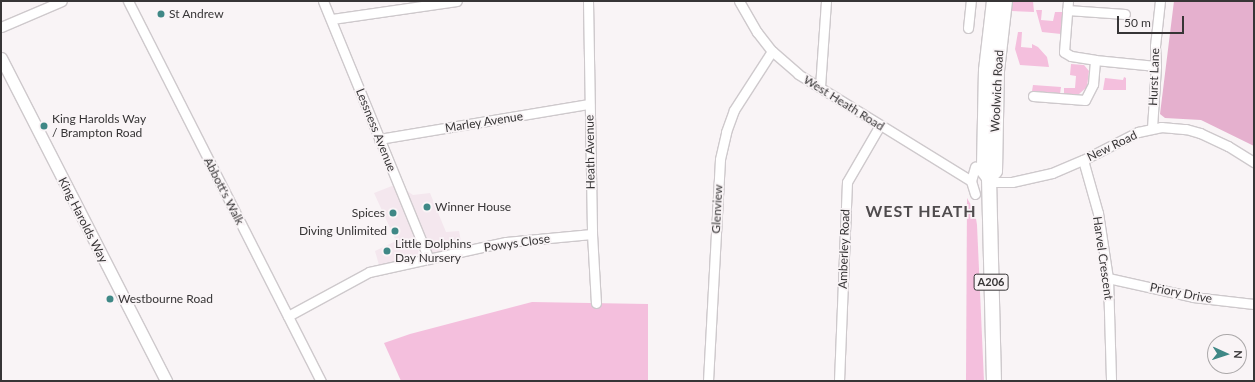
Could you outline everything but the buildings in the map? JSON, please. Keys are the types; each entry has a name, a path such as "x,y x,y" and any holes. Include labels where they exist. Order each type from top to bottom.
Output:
{"main road":[{"name":"Woolwich Road","path":"994,1 986,64 984,171 989,180 994,381"},
{"name":"Woolwich Road","path":"989,180 995,171 997,71 1005,1"}],"street":[{"path":"1,27 62,1"},
{"name":"Abbott's Walk","path":"128,1 321,381"},
{"name":"Lessness Avenue","path":"324,1 379,139 430,259"},
{"path":"332,19 457,1"},
{"name":"Heath Avenue","path":"588,1 592,234 596,303"},
{"name":"West Heath Road","path":"739,1 757,32 772,51 798,74 820,86 880,125 972,181"},
{"path":"820,86 826,1"},
{"path":"968,28 972,1"},
{"name":"Hurst Lane","path":"1152,128 1156,66 1155,46 1160,1"},
{"path":"1125,14 1067,5 1064,52 1071,56 1095,60 1156,66"},
{"name":"Glenview","path":"708,381 720,159 726,132 734,110 772,51"},
{"name":"King Harolds Way","path":"1,58 162,380"},
{"path":"1033,96 1085,100 1093,84 1095,60"},
{"name":"Marley Avenue","path":"379,139 589,104"},
{"name":"Amberley Road","path":"839,381 847,182 880,125"},
{"name":"New Road","path":"989,180 1012,182 1042,176 1083,160 1138,132 1152,128 1171,127 1200,133 1228,146 1254,162"},
{"name":"Harvel Crescent","path":"1083,160 1098,213 1108,278 1111,381"},
{"path":"975,167 972,181 975,194"},
{"name":"Powys Close","path":"288,316 369,272 506,242 592,234"},
{"name":"Priory Drive","path":"1108,278 1193,296 1254,304"}],"shaded area":[{"path":"1012,1 1033,1 1034,12 1011,11"},
{"path":"1174,1 1254,1 1254,146 1201,120 1165,118 1160,114"},
{"path":"1036,10 1042,10 1041,20 1053,21 1055,12 1063,12 1061,34 1042,32"},
{"path":"1018,32 1022,32 1021,47 1032,48 1032,44 1038,47 1047,57 1049,67 1020,65 1015,49"},
{"path":"1071,64 1084,65 1089,71 1087,87 1079,94 1064,94 1064,88 1075,88 1076,76 1070,75"},
{"path":"1124,77 1126,78 1126,90 1103,90 1105,78 1123,80"},
{"path":"1033,85 1061,87 1060,94 1032,91"},
{"path":"397,184 413,195 430,193 446,232 459,231 462,247 379,265 375,251 396,241 374,193"},
{"path":"967,198 975,212 977,225 984,381 966,381"},
{"path":"532,302 648,304 648,381 401,381 384,343 410,334"}],"place":[{"name":"St Andrew","path":"161,14"},
{"name":"King Harolds Way / Brampton Road","path":"44,126"},
{"name":"Winner House","path":"427,207"},
{"name":"Spices","path":"393,213"},
{"name":"Diving Unlimited","path":"395,231"},
{"name":"Little Dolphins Day Nursery","path":"387,251"},
{"name":"Westbourne Road","path":"110,299"}],"district":[{"name":"WEST HEATH","path":"921,211"}]}
